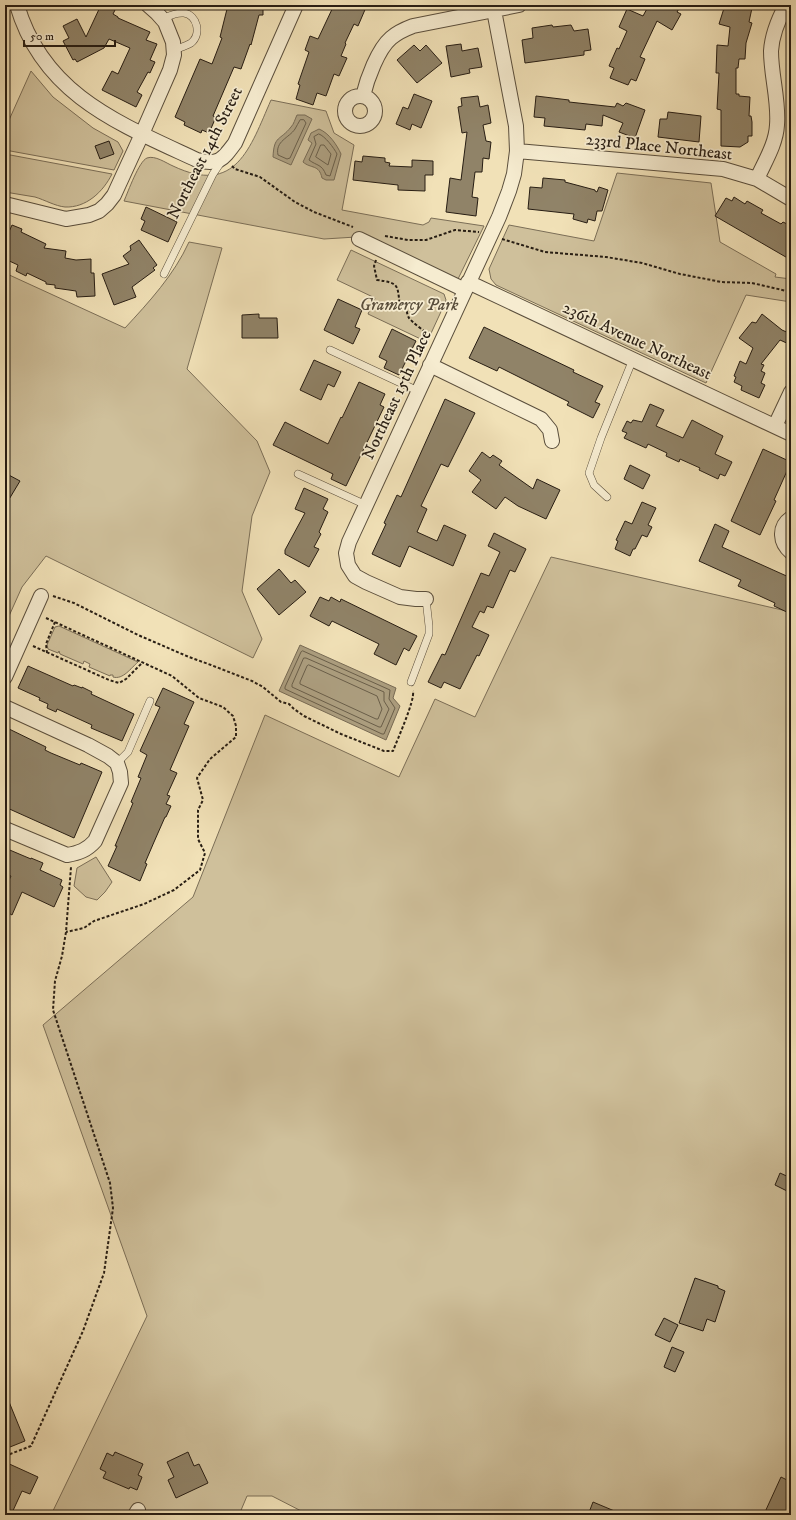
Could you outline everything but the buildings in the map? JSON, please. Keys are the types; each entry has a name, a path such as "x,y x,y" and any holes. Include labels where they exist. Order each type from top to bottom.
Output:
{"street":[{"path":"17,5 21,19 32,42 49,68 69,89 87,103 117,122 197,160 211,162 223,158"},
{"path":"5,204 66,219 89,216 99,211 114,195 170,70 174,50 170,32 162,19 148,5"},
{"name":"Northeast 14th Street","path":"223,158 235,143 296,5"},
{"path":"363,96 365,88 383,48 390,38 400,31 413,26 494,7 519,5"},
{"path":"757,178 775,142 777,106 771,52 772,37 778,19 786,5"},
{"name":"Northeast 15th Place","path":"426,599 400,597 355,576 348,565 346,553 349,542 490,235 509,191 514,174 517,151 516,126 494,7"},
{"name":"233rd Place Northeast","path":"517,151 723,169 757,178 791,200"},
{"name":"236th Avenue Northeast","path":"358,234 381,250 634,359 791,434"},
{"path":"430,365 541,419 550,430 552,441"},
{"path":"775,426 791,392"},
{"path":"791,518 784,525 782,537 783,543 791,552"},
{"path":"5,677 41,596"},
{"path":"5,707 88,745 108,756 117,763 121,783 95,841 88,848 77,853 67,854 5,829"}],"lane":[{"path":"162,19 174,14 186,13 192,17 196,23 198,30 196,37 191,43 174,50"},
{"name":"Northeast 14th Street","path":"164,274 213,174 223,158"},
{"path":"330,350 418,391"},
{"path":"607,497 594,485 589,473 601,438 634,359"},
{"path":"298,474 366,505"},
{"path":"411,682 429,634 426,599"},
{"path":"117,763 128,752 150,702"}],"path":[{"path":"223,158 235,169 260,177 296,202 358,234"},
{"path":"397,243 384,236 408,240 426,240 455,230 464,230 490,235 545,252 573,253 613,258 642,263 700,278 721,282 752,283 791,292"},
{"path":"381,250 374,266 377,280 388,280 394,283 398,288 400,306 407,312 408,318 425,332 442,340"},
{"path":"41,596 48,600 50,595 74,603 138,635 189,657 211,664 252,681 263,687 281,702 289,704 304,716 341,734 384,751 393,751 402,728 414,695 411,682"},
{"path":"41,616 172,676 199,698 223,707 233,716 236,726 236,737 210,759 197,778 203,800 198,810 198,840 205,853 200,870 174,890 144,904 94,921 84,928 66,932"},
{"path":"47,653 46,644 55,622"},
{"path":"28,644 109,680 119,682 126,679 143,662"},
{"path":"5,1456 31,1446 84,1331 104,1274 113,1208 110,1183 53,1010 55,981 62,956 66,932 71,863"}],"green space":[{"path":"31,71 53,97 93,128 118,142 123,151 114,170 5,150 5,129"},
{"path":"271,100 326,111 334,133 354,145 342,210 423,225 429,222 431,218 484,226 458,279 356,237 324,239 124,201 137,171 144,160 150,157 157,158 194,174 212,175 226,171 238,162 247,150 256,135"},
{"path":"5,154 112,174 104,187 93,198 80,205 65,207 35,197 5,192"},
{"path":"617,173 711,183 720,242 776,274 775,277 791,279 791,302 746,295 706,383 496,285 491,279 489,269 509,225 594,241"},
{"path":"189,242 222,248 187,369 257,441 270,472 252,516 242,591 262,639 253,658 46,556 22,587 5,625 5,273 125,328 152,298 168,277 176,266"},
{"name":"Gramercy Park","path":"351,250 444,294 446,300 445,303 427,342 368,314 375,298 337,280"},
{"path":"551,557 791,612 791,1515 309,1515 272,1496 247,1496 239,1515 51,1515 147,1316 43,1025 193,897 265,715 399,777 435,699 475,717"},
{"path":"59,626 138,662 120,677 113,677 113,675 110,676 89,667 90,664 84,661 83,664 60,654 59,651 58,653 48,649 47,645 55,627"},
{"path":"96,857 112,882 97,900 86,897 74,886 77,868"}],"water":[{"path":"297,115 305,115 312,119 291,165 273,157 276,142 292,126"},
{"path":"319,129 326,133 341,154 334,180 326,180 322,178 317,169 303,162 312,143 308,140 311,133"},
{"path":"300,645 396,688 393,698 400,706 386,740 279,691"}]}
